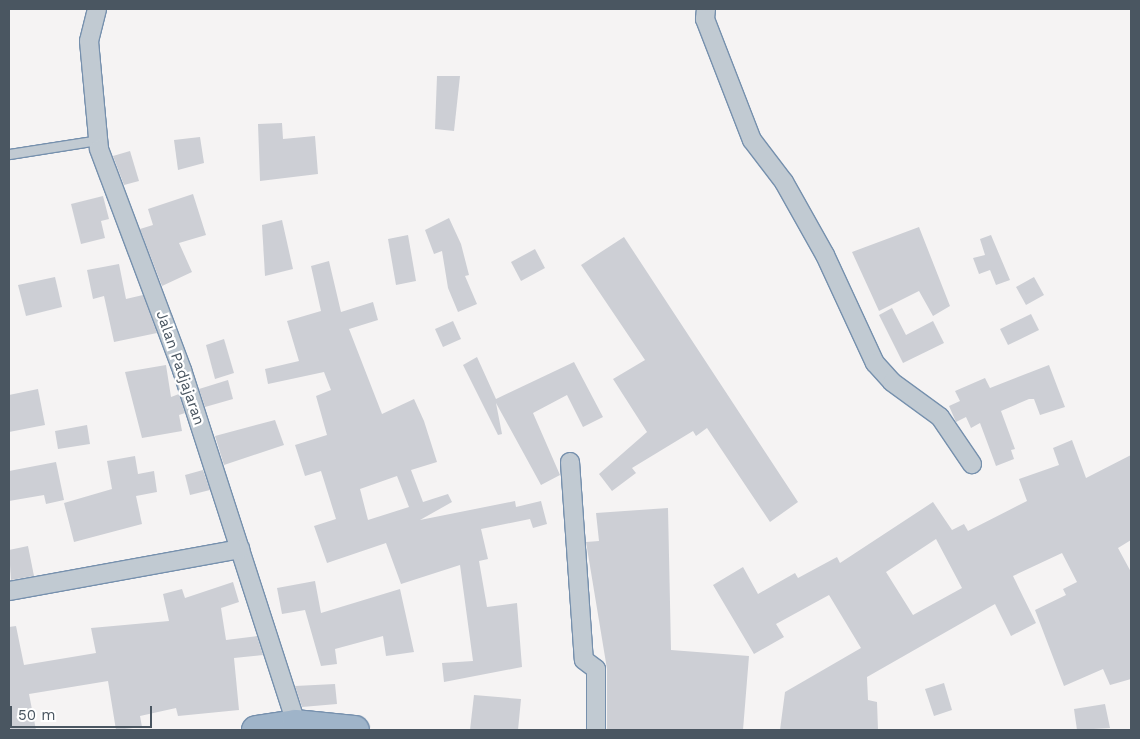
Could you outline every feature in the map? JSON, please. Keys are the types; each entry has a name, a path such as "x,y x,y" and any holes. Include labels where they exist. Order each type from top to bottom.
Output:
{"highway":[{"path":"256,730 297,727 354,730"}],"street":[{"name":"Jalan Padjajaran","path":"97,9 89,41 98,140 182,370 297,727"},
{"path":"706,9 705,19 752,140 784,182 825,255 875,363 892,382 940,417 972,464"},
{"path":"570,462 584,660 596,670 596,730"},
{"path":"9,591 240,549"}],"lane":[{"path":"9,154 98,140"}],"building":[{"path":"437,76 460,76 454,131 435,129"},
{"path":"282,123 283,139 315,136 318,174 260,181 258,124"},
{"path":"200,137 204,163 178,170 174,140"},
{"path":"130,151 139,181 124,185 113,156"},
{"path":"193,194 206,235 179,243 192,272 162,286 140,229 153,225 148,209"},
{"path":"103,196 109,219 101,221 105,238 81,244 71,204"},
{"path":"449,218 461,244 469,275 465,276 477,304 458,312 448,288 442,251 434,254 425,230"},
{"path":"282,220 293,269 265,276 262,225"},
{"path":"919,227 950,306 933,316 919,291 879,311 852,252"},
{"path":"408,235 416,281 396,285 388,239"},
{"path":"991,235 1010,280 996,285 990,270 979,274 973,258 985,255 980,239"},
{"path":"624,237 798,502 770,522 707,428 696,436 693,431 632,468 636,473 612,491 599,474 647,432 613,379 645,360 581,265"},
{"path":"535,249 545,268 521,281 511,262"},
{"path":"329,261 341,312 373,302 378,320 349,329 382,414 414,399 424,421 437,462 411,470 423,502 448,494 452,502 420,520 515,501 516,507 541,501 547,524 533,528 530,519 481,529 488,559 479,561 487,607 517,603 522,667 444,682 442,663 473,661 460,565 401,584 386,543 327,563 314,526 336,519 321,471 305,476 295,445 327,435 316,396 331,390 324,372 268,384 265,369 299,361 287,321 321,311 311,266","holes":["397,476 409,507 368,520 360,489"]},
{"path":"119,264 126,299 143,295 157,333 114,342 104,296 93,299 87,270"},
{"path":"55,277 62,307 26,316 18,285"},
{"path":"1034,277 1044,295 1026,305 1016,287"},
{"path":"892,308 906,335 933,321 944,343 903,363 879,315"},
{"path":"1031,314 1039,330 1008,345 1000,329"},
{"path":"453,321 461,339 443,347 435,329"},
{"path":"224,339 234,373 215,379 206,345"},
{"path":"477,357 496,399 574,362 603,417 583,427 567,395 533,413 560,475 541,485 496,403 502,434 498,435 463,365"},
{"path":"166,365 171,397 179,394 185,413 179,415 182,431 142,438 125,372"},
{"path":"1049,365 1065,407 1040,415 1034,399 1029,399 1001,411 1015,449 1011,450 1014,459 996,466 980,423 971,428 966,417 956,422 949,406 960,401 955,391 985,378 990,388"},
{"path":"228,380 233,399 205,407 199,389"},
{"path":"38,389 45,425 9,432 9,395"},
{"path":"275,420 284,445 224,465 215,436"},
{"path":"87,425 90,444 58,449 55,431"},
{"path":"1072,440 1086,478 1131,455 1131,540 1118,548 1131,572 1131,679 1110,685 1103,669 1064,686 1035,610 1066,595 1063,589 1077,582 1062,553 1013,576 1036,623 1011,636 995,604 867,677 868,700 877,702 878,730 780,730 785,692 861,648 829,595 776,624 784,637 754,654 713,585 743,567 758,594 795,573 798,578 837,557 840,563 933,502 952,530 964,524 968,531 1027,501 1019,479 1059,465 1053,448","holes":["936,539 962,588 913,615 886,572"]},
{"path":"135,456 138,474 154,471 157,492 136,496 142,524 74,542 64,503 112,489 107,461"},
{"path":"56,462 64,500 46,504 44,495 9,501 9,471"},
{"path":"203,470 210,490 190,495 185,475"},
{"path":"668,508 671,650 749,656 743,730 607,730 607,669 586,542 599,541 596,513"},
{"path":"28,546 34,576 11,580 9,550"},
{"path":"315,581 321,613 400,589 414,652 386,656 383,636 335,649 337,664 321,666 305,610 282,614 277,588"},
{"path":"233,582 239,602 221,608 226,640 257,636 263,655 234,658 239,710 178,716 176,708 140,716 142,727 116,730 108,681 29,694 36,730 9,730 9,627 16,626 24,665 96,653 91,628 169,621 163,594 182,589 185,598"},
{"path":"944,683 952,710 934,716 925,689"},
{"path":"335,684 337,704 302,707 295,686"},
{"path":"474,695 521,699 518,730 470,730"},
{"path":"1105,704 1110,728 1077,730 1074,709"}]}
